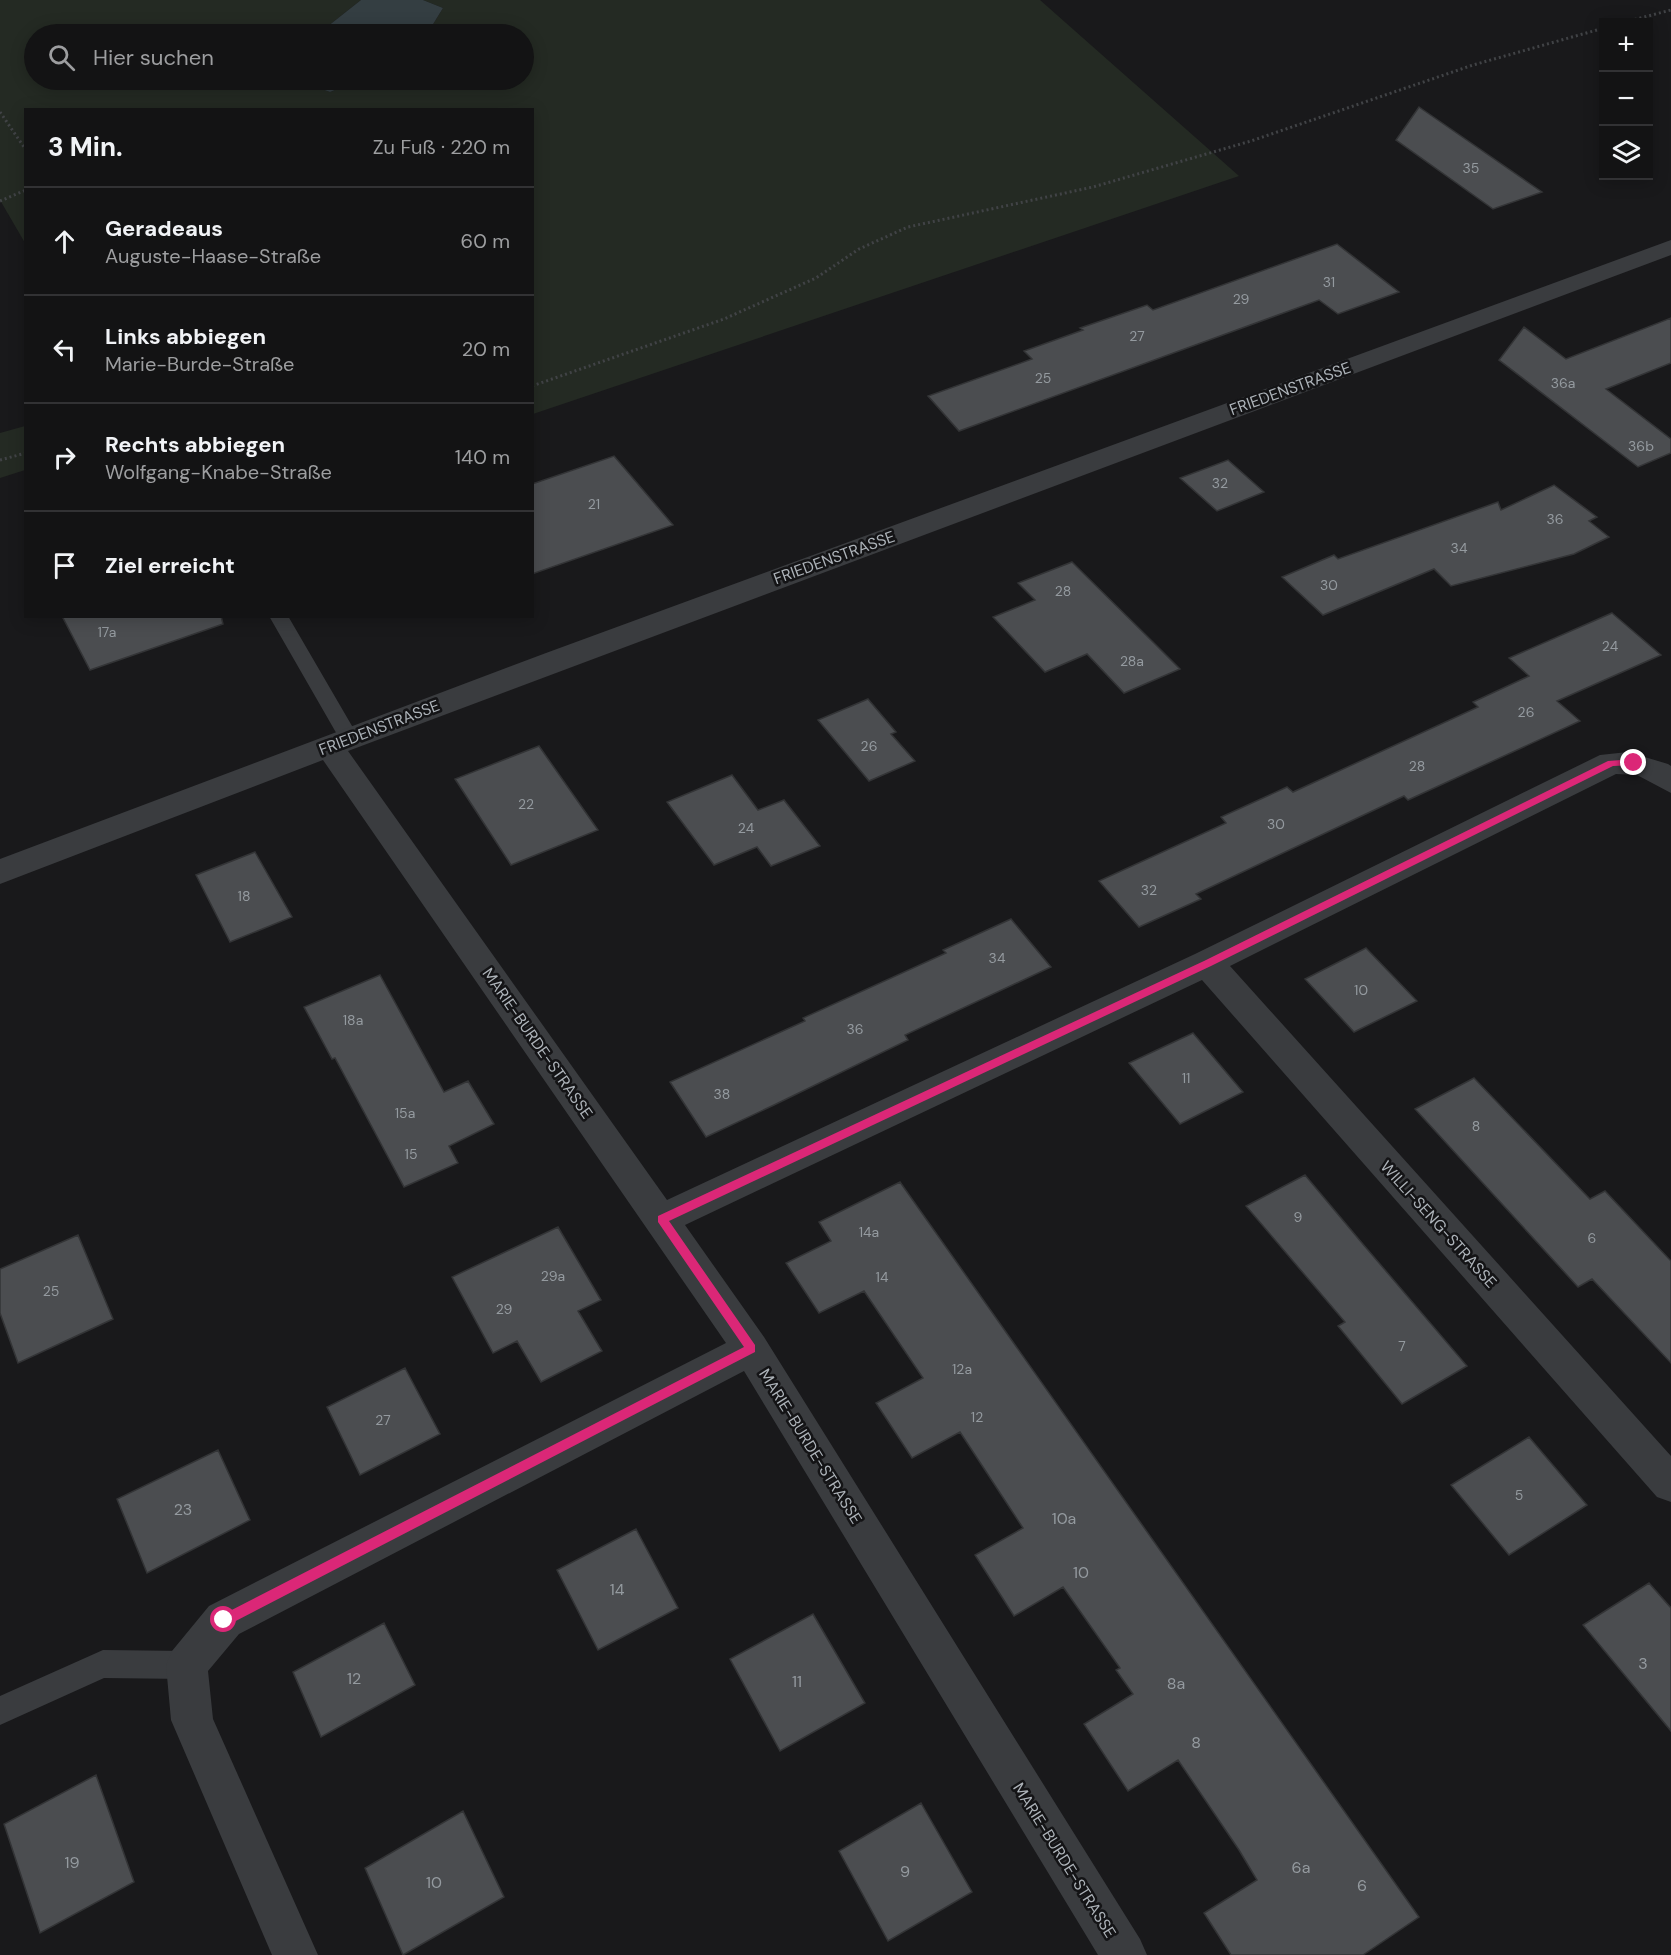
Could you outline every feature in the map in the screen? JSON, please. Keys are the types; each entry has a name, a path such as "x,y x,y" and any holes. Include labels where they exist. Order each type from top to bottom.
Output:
{"street":[{"name":"FRIEDENSTRASSE","path":"0,872 339,742 1671,247"},
{"name":"MARIE-BURDE-STRASSE","path":"339,742 751,1349 1124,1955"},
{"path":"662,1219 1207,963 1611,763 1634,763 1658,771 1671,782"},
{"name":"WILLI-SENG-STRASSE","path":"1207,963 1671,1484"},
{"path":"295,1955 192,1720 187,1665 224,1620 751,1349"}],"lane":[{"path":"279,618 339,742"},
{"path":"0,1711 103,1664 187,1665"}],"path":[{"path":"1640,18 1671,10"},
{"path":"534,385 724,319 816,278 859,249 908,227 1093,187 1251,141 1473,65 1599,29"},
{"path":"0,111 24,147"},
{"path":"0,201 24,191"},
{"path":"0,459 24,453"}],"shaded area":[{"path":"0,0 361,0 331,24 24,24 24,90 324,90 330,92 335,90 534,90 534,24 433,24 443,8 423,0 1040,0 1239,176 534,414 534,108 24,108 24,241 0,200"},
{"path":"361,0 423,0 443,8 433,24 331,24"},
{"path":"24,426 24,470 0,478 0,433"}],"building":[{"path":"1419,107 1542,192 1493,209 1396,140"},
{"path":"1337,244 1399,292 1338,314 1319,300 959,431 928,396 1032,359 1024,351 1083,330 1080,328 1147,305 1153,310"},
{"path":"1671,318 1671,363 1606,389 1671,439 1671,453 1638,467 1499,360 1524,327 1566,359"},
{"path":"614,456 673,525 534,573 534,483"},
{"path":"1228,460 1264,492 1217,511 1180,478"},
{"path":"1554,485 1597,517 1589,521 1609,537 1574,554 1451,586 1434,569 1323,615 1282,577 1334,555 1338,559 1498,502 1501,510"},
{"path":"1072,562 1180,669 1124,693 1087,654 1045,672 993,617 1035,600 1018,583"},
{"path":"1612,613 1661,655 1557,701 1580,721 1408,800 1404,796 1196,894 1201,899 1139,927 1099,881 1226,823 1221,817 1287,787 1293,792 1478,707 1473,702 1529,676 1509,658"},
{"path":"63,618 222,618 223,624 90,670"},
{"path":"868,699 896,732 891,734 915,761 869,781 818,720"},
{"path":"539,746 598,830 511,865 455,779"},
{"path":"732,775 758,810 784,800 820,846 771,866 757,847 714,865 667,802"},
{"path":"255,852 292,917 230,942 196,875"},
{"path":"1011,919 1051,967 905,1035 908,1040 774,1105 706,1137 670,1082 805,1021 803,1018 946,953 943,950"},
{"path":"1366,948 1417,1001 1354,1032 1305,979"},
{"path":"380,975 444,1092 468,1081 494,1124 449,1146 458,1163 404,1187 335,1058 332,1059 304,1007"},
{"path":"1193,1033 1243,1092 1180,1124 1129,1063"},
{"path":"1474,1078 1590,1199 1605,1191 1671,1261 1671,1363 1592,1279 1578,1287 1415,1109"},
{"path":"1305,1175 1467,1366 1402,1404 1338,1326 1345,1322 1246,1206"},
{"path":"900,1182 1419,1917 1363,1955 1231,1955 1204,1913 1257,1880 1239,1850 1178,1760 1128,1791 1084,1724 1133,1694 1116,1670 1120,1668 1063,1587 1014,1616 975,1555 1023,1528 960,1432 912,1458 876,1403 923,1378 864,1291 819,1313 786,1263 831,1241 819,1222"},
{"path":"558,1227 601,1300 578,1311 602,1351 541,1382 517,1341 493,1353 452,1277"},
{"path":"78,1235 113,1319 18,1363 0,1313 0,1269"},
{"path":"405,1368 440,1434 360,1475 327,1407"},
{"path":"1529,1437 1587,1505 1509,1555 1451,1485"},
{"path":"218,1450 250,1520 147,1573 117,1499"},
{"path":"636,1529 678,1608 598,1650 557,1570"},
{"path":"1649,1583 1671,1608 1671,1731 1583,1625"},
{"path":"813,1614 865,1703 780,1751 730,1659"},
{"path":"384,1623 415,1685 321,1737 293,1672"},
{"path":"96,1775 134,1882 40,1933 4,1824"},
{"path":"921,1803 972,1892 888,1941 839,1851"},
{"path":"463,1811 504,1897 403,1955 365,1868"}],"route":[{"path":"224,1620 751,1349 662,1219 1207,963 1611,763 1634,763"}]}
